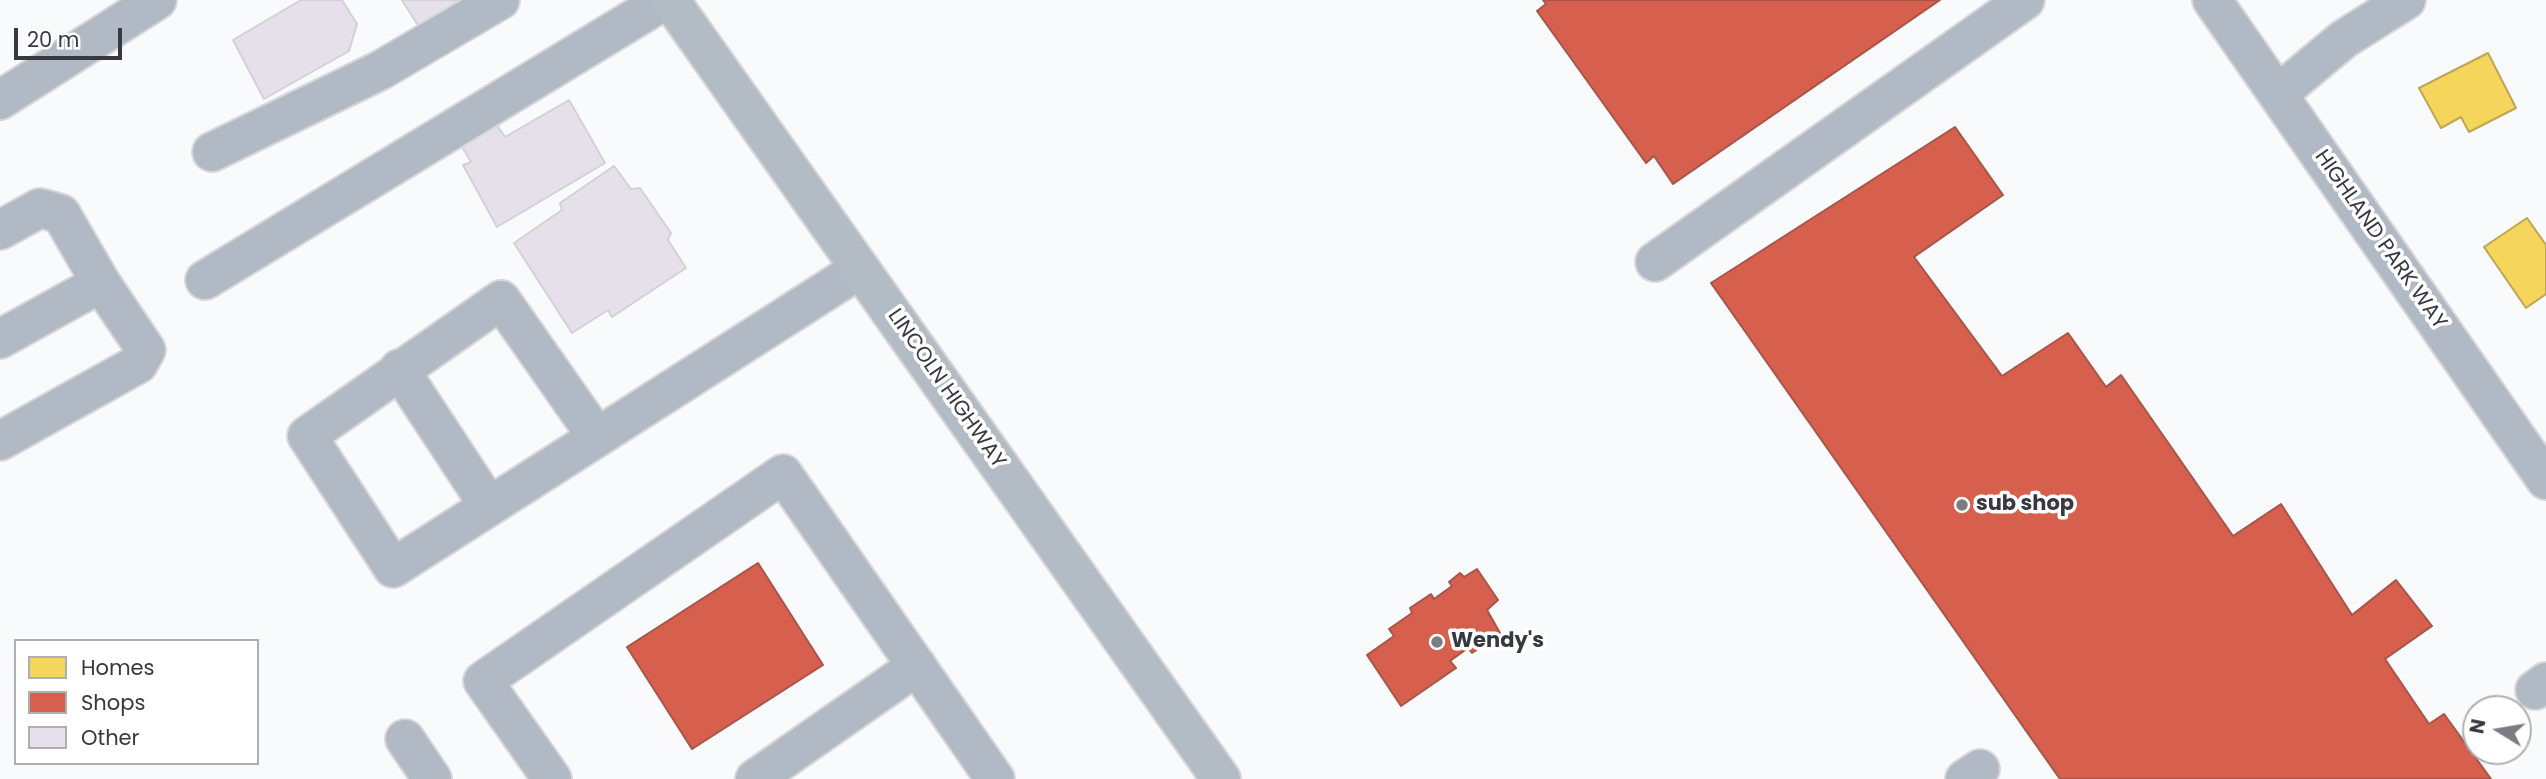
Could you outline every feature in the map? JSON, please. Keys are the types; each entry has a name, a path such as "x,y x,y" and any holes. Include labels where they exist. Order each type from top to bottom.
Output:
{"main road":[{"name":"LINCOLN HIGHWAY","path":"668,0 1222,779"}],"street":[{"path":"0,100 157,0"},
{"path":"212,152 381,70 500,0"},
{"path":"205,280 668,0"},
{"path":"1655,262 2025,0"},
{"name":"HIGHLAND PARK WAY","path":"2212,0 2278,94 2535,439 2546,480"},
{"path":"2278,94 2344,39 2406,0"},
{"path":"0,230 40,208 61,214 101,283 146,349 138,364 0,441"},
{"path":"597,437 501,300 307,436 393,568 860,269"},
{"path":"0,338 101,283"},
{"path":"399,369 489,506"},
{"path":"552,779 483,681 783,474 995,779"},
{"path":"755,779 917,666"},
{"path":"405,739 432,779"}],"building: Homes":[{"path":"2488,53 2516,108 2469,132 2461,117 2441,128 2419,88"},
{"path":"2527,218 2546,245 2546,294 2526,308 2484,247"}],"building: Shops":[{"path":"1543,0 1940,0 1673,184 1654,156 1646,163 1537,11 1546,4"},
{"path":"1955,127 2003,195 1914,257 2002,376 2068,333 2106,387 2121,375 2233,536 2281,504 2352,615 2396,580 2432,626 2385,659 2429,724 2444,714 2462,739 2462,765 2481,765 2491,779 2060,779 1711,283"},
{"path":"758,563 823,665 692,749 627,647"},
{"name":"Wendy's","path":"1477,569 1498,600 1487,610 1500,633 1472,653 1468,648 1450,661 1456,668 1401,706 1367,655 1394,636 1389,629 1412,613 1410,608 1431,594 1434,599 1452,586 1449,582 1460,573 1464,577"}],"building: Other":[{"path":"301,0 342,0 357,24 349,51 264,99 233,40"},
{"path":"402,0 476,0 424,35"},
{"path":"569,100 605,163 497,227 463,165 471,162 457,138 491,116 505,137"},
{"path":"614,166 631,189 640,188 671,233 668,240 686,268 612,317 608,310 572,333 514,243 562,210 560,203"}],"place":[{"name":"sub shop","path":"1962,505"},
{"name":"Wendy's","path":"1437,642"}]}
